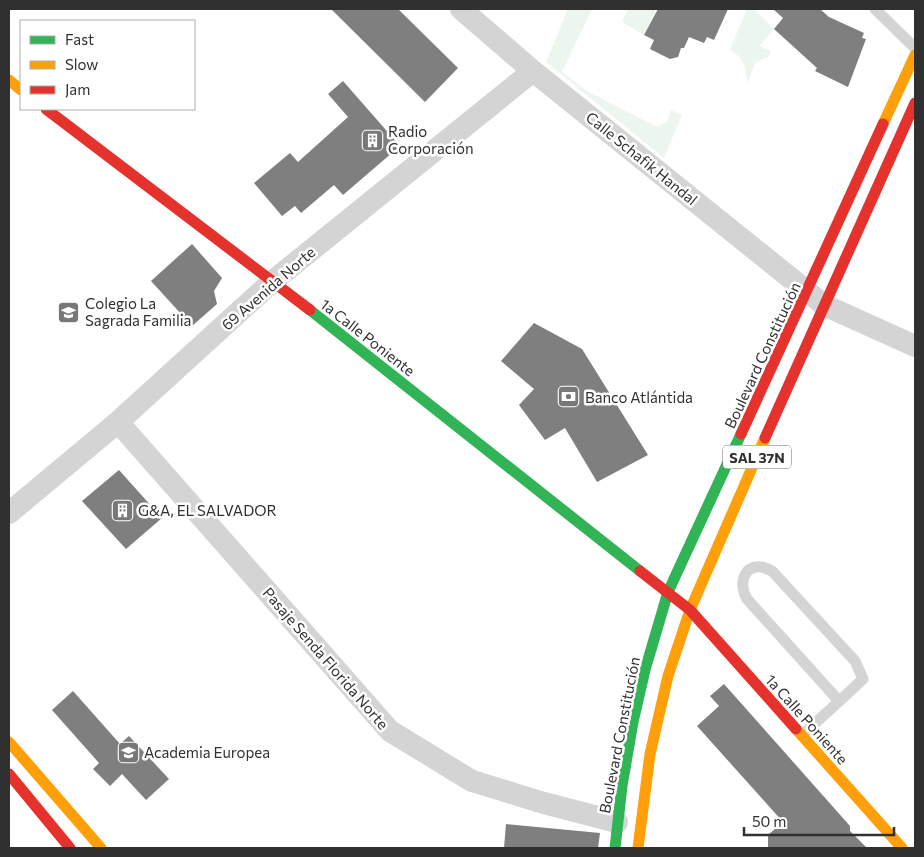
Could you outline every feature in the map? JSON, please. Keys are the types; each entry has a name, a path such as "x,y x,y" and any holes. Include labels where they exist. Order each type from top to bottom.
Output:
{"main road":[{"name":"Boulevard Constitución","path":"638,848 650,754 668,676 690,610 915,54"},
{"path":"9,80 20,89"},
{"name":"Boulevard Constitución","path":"615,848 628,749 641,682 668,592 914,107"},
{"name":"1a Calle Poniente","path":"47,110 273,281 690,610 901,847"},
{"path":"9,742 102,848"},
{"path":"9,774 70,848"}],"street":[{"name":"Calle Schafik Handal","path":"461,9 534,71 816,298 915,346"},
{"name":"69 Avenida Norte","path":"9,513 118,422 273,281 534,71"},
{"name":"Pasaje Senda Florida Norte","path":"118,422 390,731 472,781 544,803 617,822"}],"lane":[{"path":"875,9 915,48"},
{"path":"802,735 863,679 856,661 772,571 762,567 748,571 742,586 747,599 839,701"}],"shaded area":[{"path":"568,9 592,9 562,72 587,91 657,127 667,122 671,110 682,115 664,158 546,62"},
{"path":"628,9 651,9 656,11 644,35 622,22"},
{"path":"747,9 754,9 774,29 759,46 771,51 769,56 756,61 747,84 743,64 730,49"}],"building":[{"path":"331,9 398,9 458,68 425,102"},
{"path":"658,9 728,9 714,40 707,37 704,43 689,37 684,48 681,48 678,57 670,59 650,49 654,40 644,35"},
{"path":"773,9 820,9 829,17 864,33 862,38 866,39 848,87 815,71 817,68 774,29 783,18"},
{"path":"343,81 400,146 343,195 334,185 301,213 295,206 282,216 254,183 290,153 298,162 348,117 328,94"},
{"path":"192,244 222,278 214,291 217,304 192,326 151,281"},
{"name":"Banco Atlántida","path":"534,323 582,349 648,455 597,482 565,428 545,440 519,405 534,389 501,361"},
{"name":"G&A, EL SALVADOR","path":"119,470 162,518 126,549 82,501"},
{"path":"724,684 850,826 850,831 867,848 768,848 768,835 783,822 697,726 719,706 710,696"},
{"path":"73,691 120,744 129,736 169,779 146,800 122,774 110,786 93,769 99,763 52,710"},
{"path":"506,824 600,833 598,848 504,848"}],"traffic: fast":[{"path":"310,310 640,571"},
{"path":"615,848 622,786 633,722 645,670 668,592 741,434"}],"traffic: slow":[{"path":"883,124 915,55"},
{"path":"9,80 20,89"},
{"path":"638,848 650,754 668,676 690,610 765,438"},
{"path":"796,729 902,848"},
{"path":"9,742 101,848"}],"traffic: jam":[{"path":"765,438 915,103"},
{"path":"47,110 310,310"},
{"path":"741,434 883,124"},
{"path":"640,571 690,610 796,729"},
{"path":"9,774 70,848"}],"place":[{"name":"Radio Corporación","path":"372,140"},
{"name":"Colegio La Sagrada Familia","path":"69,312"},
{"name":"Banco Atlántida","path":"569,397"},
{"name":"G&A, EL SALVADOR","path":"122,510"},
{"name":"Academia Europea","path":"128,752"}]}
